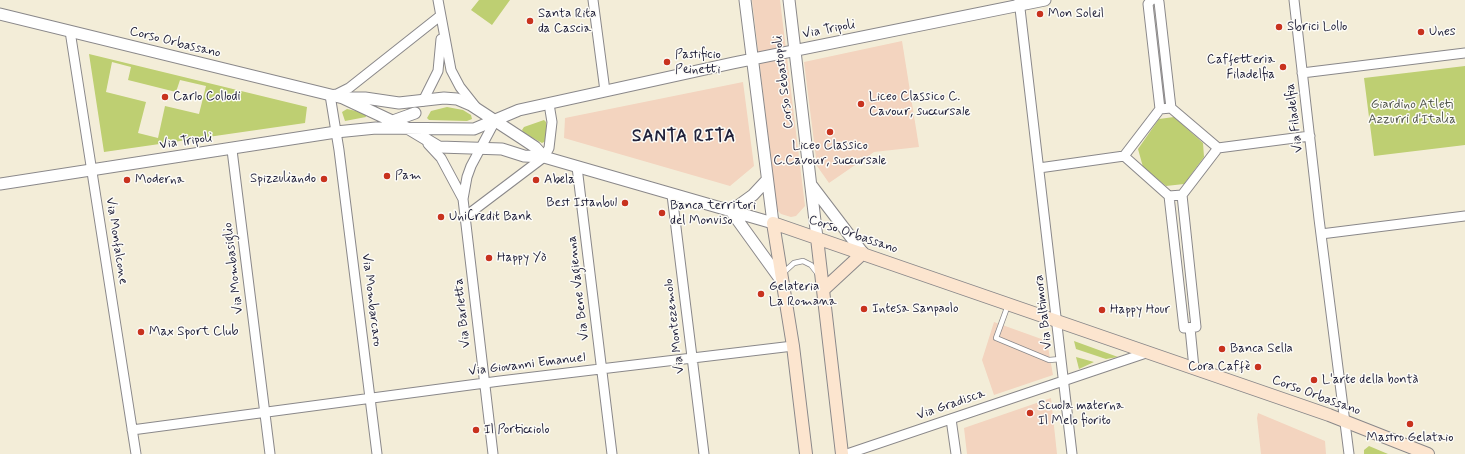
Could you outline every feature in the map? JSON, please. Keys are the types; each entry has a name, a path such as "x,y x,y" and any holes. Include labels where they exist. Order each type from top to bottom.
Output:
{"main road":[{"name":"Corso Orbassano","path":"773,223 1344,420 1428,454"},
{"path":"773,223 793,346 806,454"},
{"name":"Corso Sebastopoli","path":"817,238 842,454"},
{"path":"823,285 863,253"}],"street":[{"path":"438,0 442,30 450,66 455,78 467,97 481,112"},
{"path":"593,0 605,91"},
{"path":"745,0 773,223"},
{"name":"Corso Sebastopoli","path":"789,0 817,238"},
{"name":"Via Tripoli","path":"0,184 232,150 336,132 376,128 468,130 495,121 519,110 1019,3 1045,0"},
{"path":"1039,168 1124,156 1160,109 1148,4 1152,0"},
{"path":"1157,0 1160,2 1171,108 1218,148"},
{"name":"Via Filadelfia","path":"1294,0 1321,234 1349,454"},
{"name":"Via Baltimora","path":"1019,3 1058,321 1072,454"},
{"name":"Corso Orbassano","path":"0,14 343,98"},
{"path":"330,95 337,94 349,88 440,16"},
{"path":"409,129 415,113 423,101 438,71 442,30"},
{"name":"Via Monfalcone","path":"70,32 136,454"},
{"path":"1302,73 1465,53"},
{"name":"Via Mombarcaro","path":"330,95 339,150 377,454"},
{"path":"343,98 366,98 399,103 452,98 463,101 535,147 544,157"},
{"path":"343,98 409,129 424,140 441,158 463,199"},
{"path":"466,216 544,157 549,148 550,141 552,122 550,104"},
{"path":"1160,109 1171,108"},
{"path":"376,128 415,113"},
{"path":"463,199 467,177 495,121"},
{"path":"1124,156 1169,196 1184,328 1190,328 1196,327 1182,195 1218,148 1310,136"},
{"path":"424,140 446,149 502,149 524,156 544,157"},
{"name":"Via Mombasiglio","path":"232,150 270,454"},
{"name":"Corso Orbassano","path":"544,157 773,223"},
{"name":"Via Bene Vagienna","path":"577,167 612,454"},
{"path":"768,180 753,195 731,212 782,279"},
{"path":"810,184 863,253"},
{"name":"Via Montezemolo","path":"672,195 704,454"},
{"path":"1169,196 1182,195"},
{"name":"Via Barletta","path":"463,199 493,454"},
{"path":"1321,234 1465,216"},
{"path":"1190,328 1194,368"},
{"name":"Via Giovanni Emanuel","path":"132,430 601,369 793,346"},
{"path":"1064,382 1149,352"},
{"name":"Via Gradisca","path":"847,454 1064,382"},
{"path":"951,419 956,454"}],"lane":[{"name":"Corso Sebastopoli","path":"782,279 794,263 802,261 811,265 823,285"},
{"path":"1009,304 996,338 1049,360 1062,359"}],"shaded area":[{"path":"752,0 780,0 805,206 796,216 791,217 781,214 777,210"},
{"name":"Liceo Classico C. Cavour, succursale","path":"902,41 919,147 874,152 829,183 817,166 804,62"},
{"path":"743,82 754,166 730,186 564,138 565,118"},
{"path":"994,322 1047,341 1053,375 994,395 982,360"},
{"name":"Scuola materna Il Melo fiorito","path":"1051,398 1057,454 967,454 964,428"},
{"path":"1258,413 1325,441 1326,454 1261,454 1257,418"}],"green space":[{"path":"479,0 510,0 492,25 471,10"},
{"path":"89,54 307,107 305,123 104,152","holes":["112,62 131,67 128,80 176,92 180,80 206,86 199,114 165,106 158,138 138,133 146,102 106,92"]},
{"name":"Giardino Atleti Azzurri d'Italia","path":"1465,66 1465,145 1374,156 1364,78"},
{"path":"447,107 463,110 471,115 472,119 467,121 429,120 427,118 431,111"},
{"path":"347,109 365,113 366,117 345,121 342,112"},
{"path":"1174,117 1203,143 1204,157 1184,184 1166,186 1143,167 1138,149 1159,119"},
{"path":"544,120 546,122 546,141 542,143 524,133 522,130 524,127"},
{"path":"1074,341 1118,357 1106,359 1076,349"},
{"path":"1076,357 1094,362 1079,369"},
{"path":"1369,446 1388,454 1364,454 1364,450"}],"place":[{"name":"Mon Soleil","path":"1040,14"},
{"name":"Santa Rita da Cascia","path":"530,21"},
{"name":"Sbrici Lollo","path":"1279,27"},
{"name":"Unes","path":"1421,32"},
{"name":"Pastificio Peinetti","path":"667,62"},
{"name":"Caffetteria Filadelfia","path":"1283,67"},
{"name":"Carlo Collodi","path":"165,97"},
{"name":"Liceo Classico C. Cavour, succursale","path":"861,104"},
{"name":"Liceo Classico C.Cavour, succursale","path":"830,132"},
{"name":"Pam","path":"387,176"},
{"name":"Spizzuliando","path":"324,179"},
{"name":"Moderna","path":"127,180"},
{"name":"Abela","path":"536,180"},
{"name":"Best Istanbul","path":"625,203"},
{"name":"Banca territori del Monviso","path":"662,213"},
{"name":"UniCredit Bank","path":"441,217"},
{"name":"Happy Yò","path":"489,258"},
{"name":"Gelateria La Romana","path":"761,294"},
{"name":"Intesa Sanpaolo","path":"864,309"},
{"name":"Happy Hour","path":"1102,310"},
{"name":"Max Sport Club","path":"141,332"},
{"name":"Banca Sella","path":"1222,349"},
{"name":"Cora Caffè","path":"1258,367"},
{"name":"L'arte della bontà","path":"1314,380"},
{"name":"Scuola materna Il Melo fiorito","path":"1030,413"},
{"name":"Mastro Gelataio","path":"1410,424"},
{"name":"Il Porticciolo","path":"476,430"}],"district":[{"name":"SANTA RITA","path":"684,137"}]}
